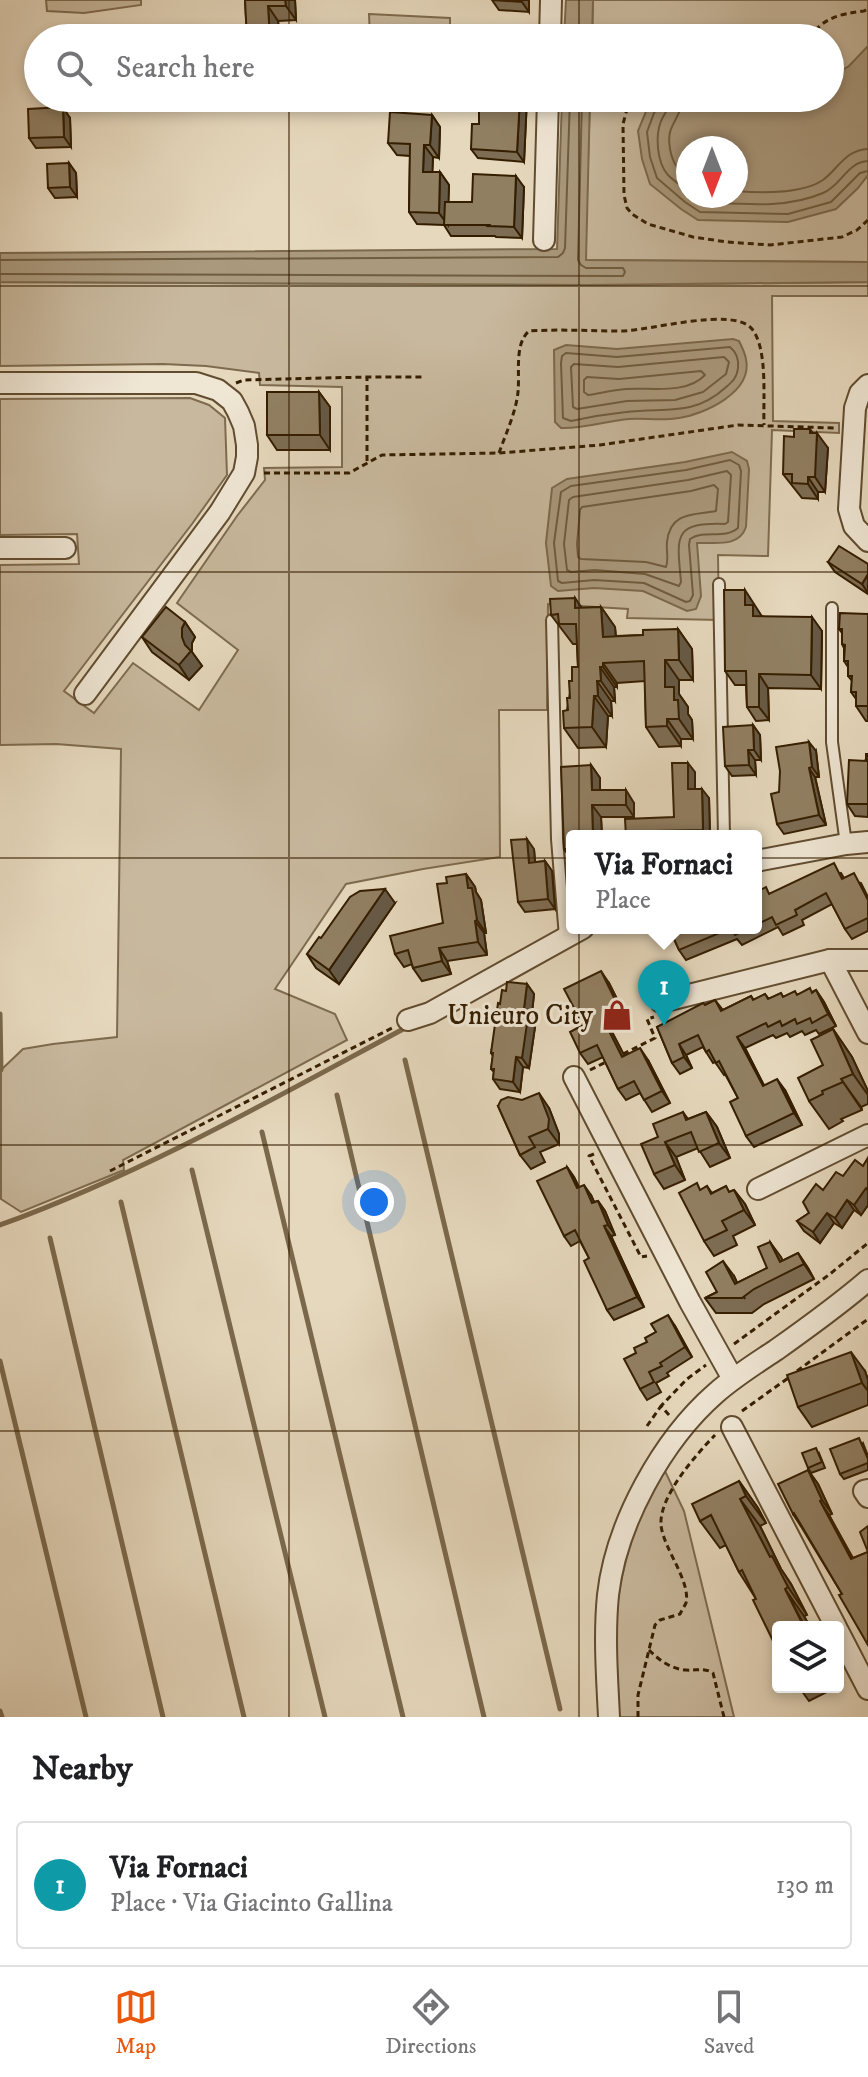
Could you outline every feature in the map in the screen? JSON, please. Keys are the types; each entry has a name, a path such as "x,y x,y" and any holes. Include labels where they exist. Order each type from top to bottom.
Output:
{"street":[{"path":"550,24 551,0"},
{"path":"544,240 548,112"},
{"path":"0,383 196,383 218,390 232,401 244,426 247,457 244,473 220,512 85,694"},
{"path":"868,385 860,393 855,408 849,509 854,526 868,541"},
{"path":"0,548 65,548"},
{"path":"762,860 868,842"},
{"path":"408,1020 430,1013 572,934"},
{"path":"830,960 868,1033"},
{"path":"661,1009 830,960 868,960"},
{"path":"574,1077 733,1379"},
{"path":"758,1189 868,1135"},
{"path":"609,1717 608,1594 622,1535 645,1483 681,1430 714,1394 868,1280"},
{"path":"731,1423 833,1621"},
{"path":"868,1490 864,1491 868,1497"},
{"path":"844,1643 868,1689"}],"lane":[{"path":"719,584 724,830"},
{"path":"832,608 832,742 846,844"},
{"path":"552,620 557,839 566,889"}],"path":[{"path":"823,24 835,16 868,9"},
{"path":"626,112 623,124 624,195 627,208 648,224 693,237 770,245 842,237 868,220"},
{"path":"499,453 518,396 520,350 523,337 529,331 624,331 708,319 734,320 750,326 760,343 764,425"},
{"path":"367,377 367,462"},
{"path":"218,390 244,380 424,377"},
{"path":"244,473 349,473 382,455 499,453 600,445 738,425 853,429"},
{"path":"574,1077 655,1038 647,1019 661,1009"},
{"path":"110,1171 408,1020"},
{"path":"727,1350 868,1243"},
{"path":"638,1717 638,1695 651,1634 660,1620 680,1614 686,1604 686,1593 661,1524 669,1494 703,1448 731,1423 868,1319"},
{"path":"647,1426 661,1406"},
{"path":"649,1650 658,1659 677,1668 704,1668 713,1673 724,1717"}],"shaded area":[{"path":"46,0 141,0 141,5 84,13 47,11"},
{"path":"593,0 868,0 868,262 585,260 590,112 844,112 844,24 592,24"},
{"path":"369,14 450,18 450,24 369,24"},
{"path":"0,282 587,285 868,282 868,296 772,296 773,421 839,423 839,433 772,430 768,556 718,555 719,620 627,618 628,609 548,604 547,710 499,710 500,857 346,884 275,989 335,1014 347,1040 123,1160 124,1170 21,1212 1,1199 1,1070 23,1049 117,1037 121,749 56,744 0,745 0,565 79,564 77,534 0,535 0,399 190,398 209,405 225,418 227,475 64,691 94,713 133,663 199,710 238,650 177,603 265,480 264,468 342,467 342,387 260,385 259,373 206,366 0,366"},
{"path":"664,1469 684,1511 734,1717 619,1717 616,1623 621,1582 638,1524"}],"water":[{"path":"566,0 593,0 592,24 565,24"},
{"path":"868,46 868,175 836,209 788,222 698,220 680,208 748,208 748,136 676,136 676,205 650,184 642,159 638,131 646,112 844,112 844,69"},
{"path":"562,112 590,112 586,260 868,262 868,282 587,285 0,282 0,253 557,249"},
{"path":"739,341 746,359 742,382 725,399 701,412 673,419 629,419 570,428 561,428 555,422 554,350 566,345 617,349"},
{"path":"732,452 747,461 749,469 746,527 743,534 732,541 697,543 701,596 696,609 687,611 643,591 594,588 558,591 551,586 546,543 552,488 567,479"}],"building":[{"path":"245,0 285,0 286,6 268,6 269,24 246,24"},
{"path":"28,112 63,112 64,137 29,138"},
{"path":"390,112 432,115 430,145 424,145 423,172 440,172 439,213 409,212 410,144 388,143"},
{"path":"479,112 519,112 517,152 471,149 472,124 479,124"},
{"path":"69,163 70,187 48,188 47,164"},
{"path":"473,174 516,176 514,227 444,225 445,202 472,202"},
{"path":"267,392 319,392 320,435 267,435"},
{"path":"794,429 810,429 810,433 817,433 815,477 808,477 808,484 792,483 792,474 783,474 784,436 794,437"},
{"path":"839,546 868,564 868,574 862,584 828,562"},
{"path":"724,590 745,590 745,605 753,605 753,616 812,617 811,675 759,674 759,707 747,707 746,671 725,671"},
{"path":"575,598 575,608 601,607 603,637 643,635 643,630 678,629 679,660 665,660 665,687 674,687 679,719 667,719 667,726 646,727 644,661 603,663 600,667 601,681 597,681 598,696 594,696 592,727 564,728 563,711 568,710 572,667 578,667 576,624 559,624 558,614 551,615 550,599"},
{"path":"166,607 185,622 182,637 191,651 179,665 142,637"},
{"path":"840,613 868,614 868,706 856,706 856,692 851,692 852,676 848,676 842,629 839,629"},
{"path":"753,725 754,750 748,750 749,765 725,766 723,727"},
{"path":"809,742 812,767 809,768 819,815 777,824 771,794 779,792 776,747"},
{"path":"866,754 868,804 847,804 849,760 866,761"},
{"path":"672,763 688,763 688,789 702,789 703,830 626,830 625,819 674,817"},
{"path":"591,765 592,790 626,790 626,805 592,805 593,830 566,830 566,849 564,849 561,767"},
{"path":"527,839 529,863 545,861 548,899 518,902 511,840"},
{"path":"834,863 842,879 854,873 868,900 868,918 845,929 826,893 795,910 797,915 776,925 772,917 762,922 762,889 766,887 769,894"},
{"path":"466,874 468,888 472,888 478,942 439,948 442,961 413,968 408,950 395,954 390,936 443,923 437,884 447,883 446,877"},
{"path":"385,889 329,970 307,954 350,897 360,891"},
{"path":"672,934 717,934 679,950"},
{"path":"601,971 620,1010 603,1019 622,1057 640,1048 662,1091 644,1100 634,1081 618,1089 597,1045 580,1053 570,1032 583,1025 564,989"},
{"path":"507,982 527,984 524,1009 529,1010 522,1058 516,1057 513,1082 493,1079 494,1069 491,1069 498,1003 502,990 506,991"},
{"path":"810,988 812,993 816,990 828,1014 812,1023 810,1018 797,1024 795,1019 782,1026 780,1021 768,1027 766,1023 737,1037 763,1086 777,1079 794,1113 746,1136 730,1102 738,1098 719,1061 716,1063 709,1050 706,1052 698,1035 679,1044 684,1057 672,1063 657,1027 703,1003 705,1005 715,1000 721,1011 751,996 753,1000 765,994 768,999 781,993 783,997 795,991 797,995"},
{"path":"833,1029 853,1074 809,1101 798,1078 823,1065 811,1040"},
{"path":"539,1093 549,1119 548,1129 529,1137 535,1147 520,1155 498,1106 501,1100 508,1097 522,1100"},
{"path":"683,1112 686,1120 706,1112 719,1143 699,1152 691,1132 665,1142 675,1165 654,1174 641,1144 658,1137 653,1124"},
{"path":"868,1158 868,1190 866,1188 854,1205 847,1200 835,1218 827,1213 813,1232 797,1221 809,1213 803,1202 816,1184 823,1190 836,1172 843,1176 855,1160 863,1166"},
{"path":"567,1167 577,1188 584,1185 592,1203 598,1201 608,1225 604,1226 637,1297 607,1310 584,1261 589,1258 575,1230 564,1236 537,1181"},
{"path":"697,1183 700,1190 707,1186 711,1194 726,1186 729,1192 734,1190 744,1210 722,1221 727,1230 704,1241 679,1193"},
{"path":"770,1242 780,1262 798,1253 804,1264 742,1298 705,1298 717,1292 706,1272 723,1261 735,1284 767,1268 758,1247"},
{"path":"668,1315 685,1347 660,1363 662,1366 649,1372 654,1382 640,1389 624,1359 636,1353 634,1348 647,1342 645,1338 656,1332 651,1324"},
{"path":"851,1352 862,1383 798,1407 787,1375"},
{"path":"859,1438 868,1463 840,1474 830,1449"},
{"path":"816,1448 822,1462 808,1468 802,1453"},
{"path":"808,1470 820,1501 851,1559 868,1552 868,1645 778,1484"},
{"path":"739,1481 746,1496 740,1499 788,1587 785,1589 801,1621 772,1621 772,1639 742,1570 739,1572 711,1515 700,1521 692,1504"},
{"path":"868,1526 868,1552 860,1532"}],"waterway":[{"path":"0,1014 1,1070"},
{"path":"0,1225 53,1205 156,1158 257,1108 407,1027"},
{"path":"405,1060 560,1709"},
{"path":"337,1095 484,1717"},
{"path":"262,1132 403,1717"},
{"path":"192,1170 325,1717"},
{"path":"121,1202 244,1717"},
{"path":"50,1238 163,1717"},
{"path":"0,1361 86,1717"},
{"path":"0,1711 2,1717"}],"place":[{"name":"Unieuro City","path":"617,1015"},
{"name":"Via Fornaci","path":"664,1026"}]}
